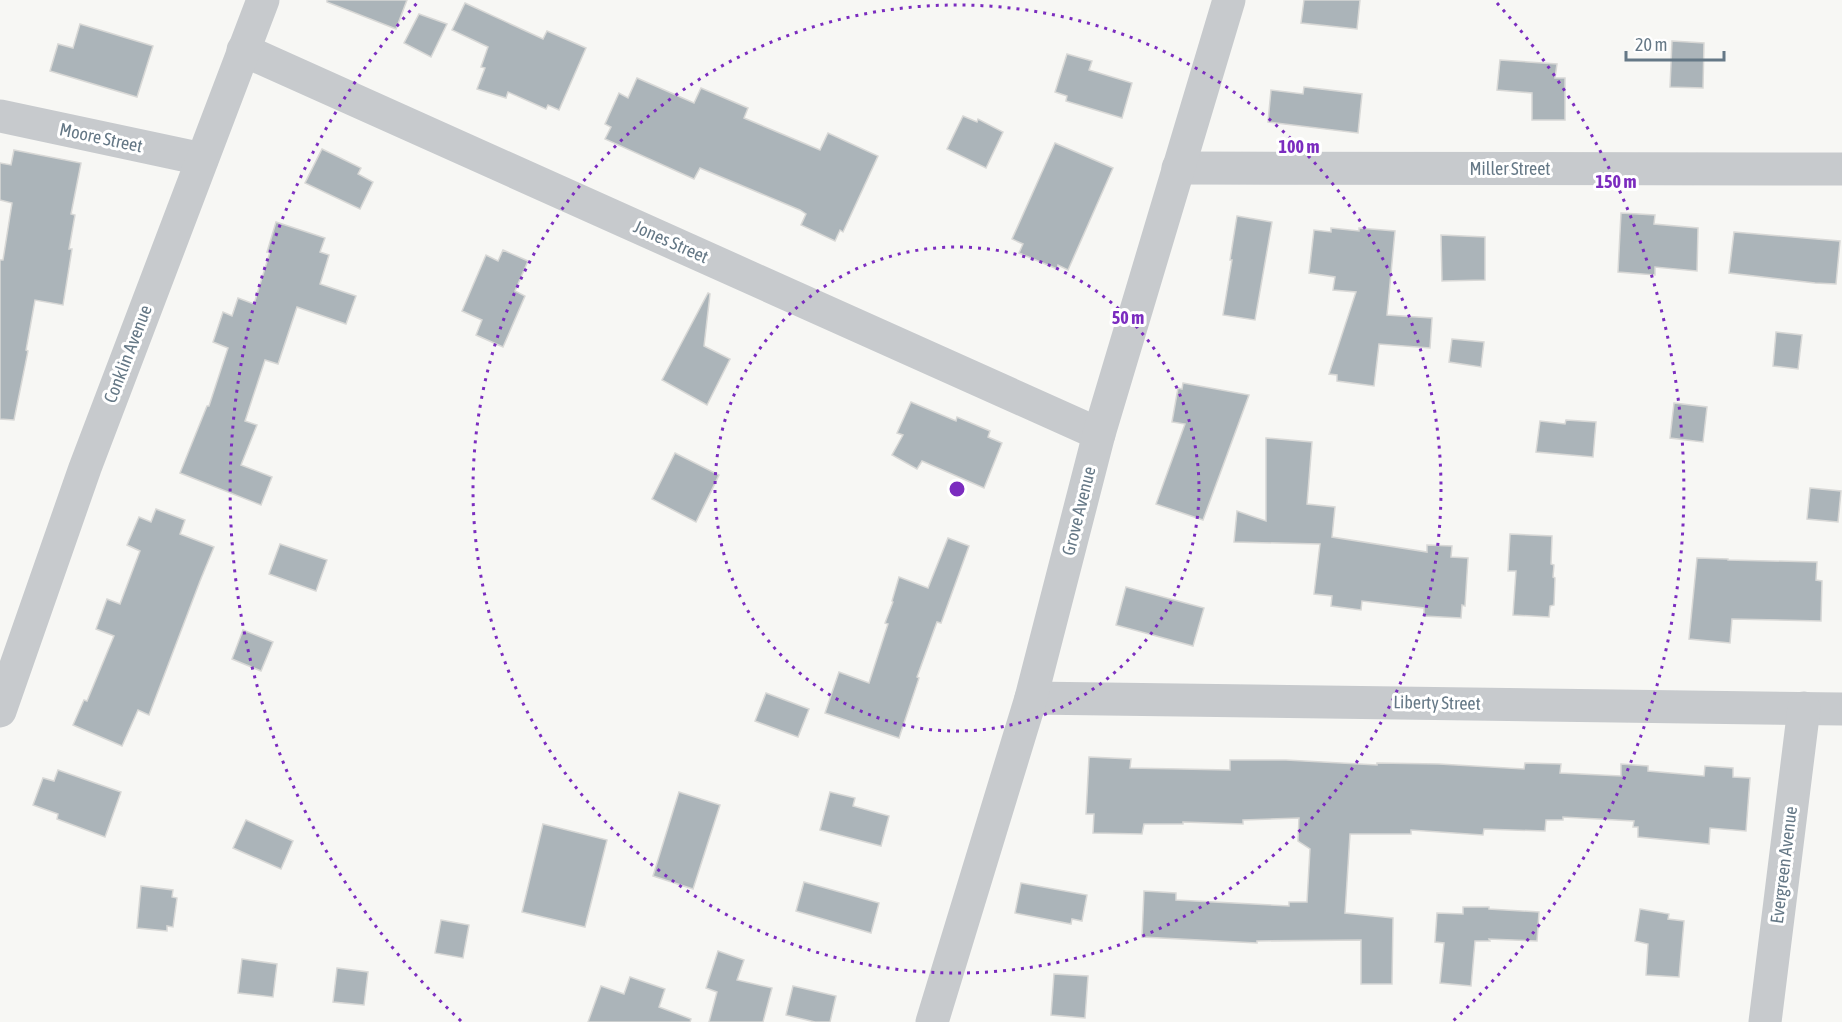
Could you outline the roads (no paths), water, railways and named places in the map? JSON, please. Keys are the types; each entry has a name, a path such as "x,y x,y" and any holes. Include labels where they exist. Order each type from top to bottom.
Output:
{"street":[{"name":"Conklin Avenue","path":"0,711 85,468 263,0"},
{"name":"Grove Avenue","path":"932,1022 1031,698 1099,434 1229,0"},
{"name":"Jones Street","path":"243,50 1099,434"},
{"name":"Moore Street","path":"0,117 202,159"},
{"name":"Miller Street","path":"1178,168 1842,169"},
{"name":"Liberty Street","path":"1031,698 1842,709"},
{"name":"Evergreen Avenue","path":"1765,1022 1804,708"}]}
